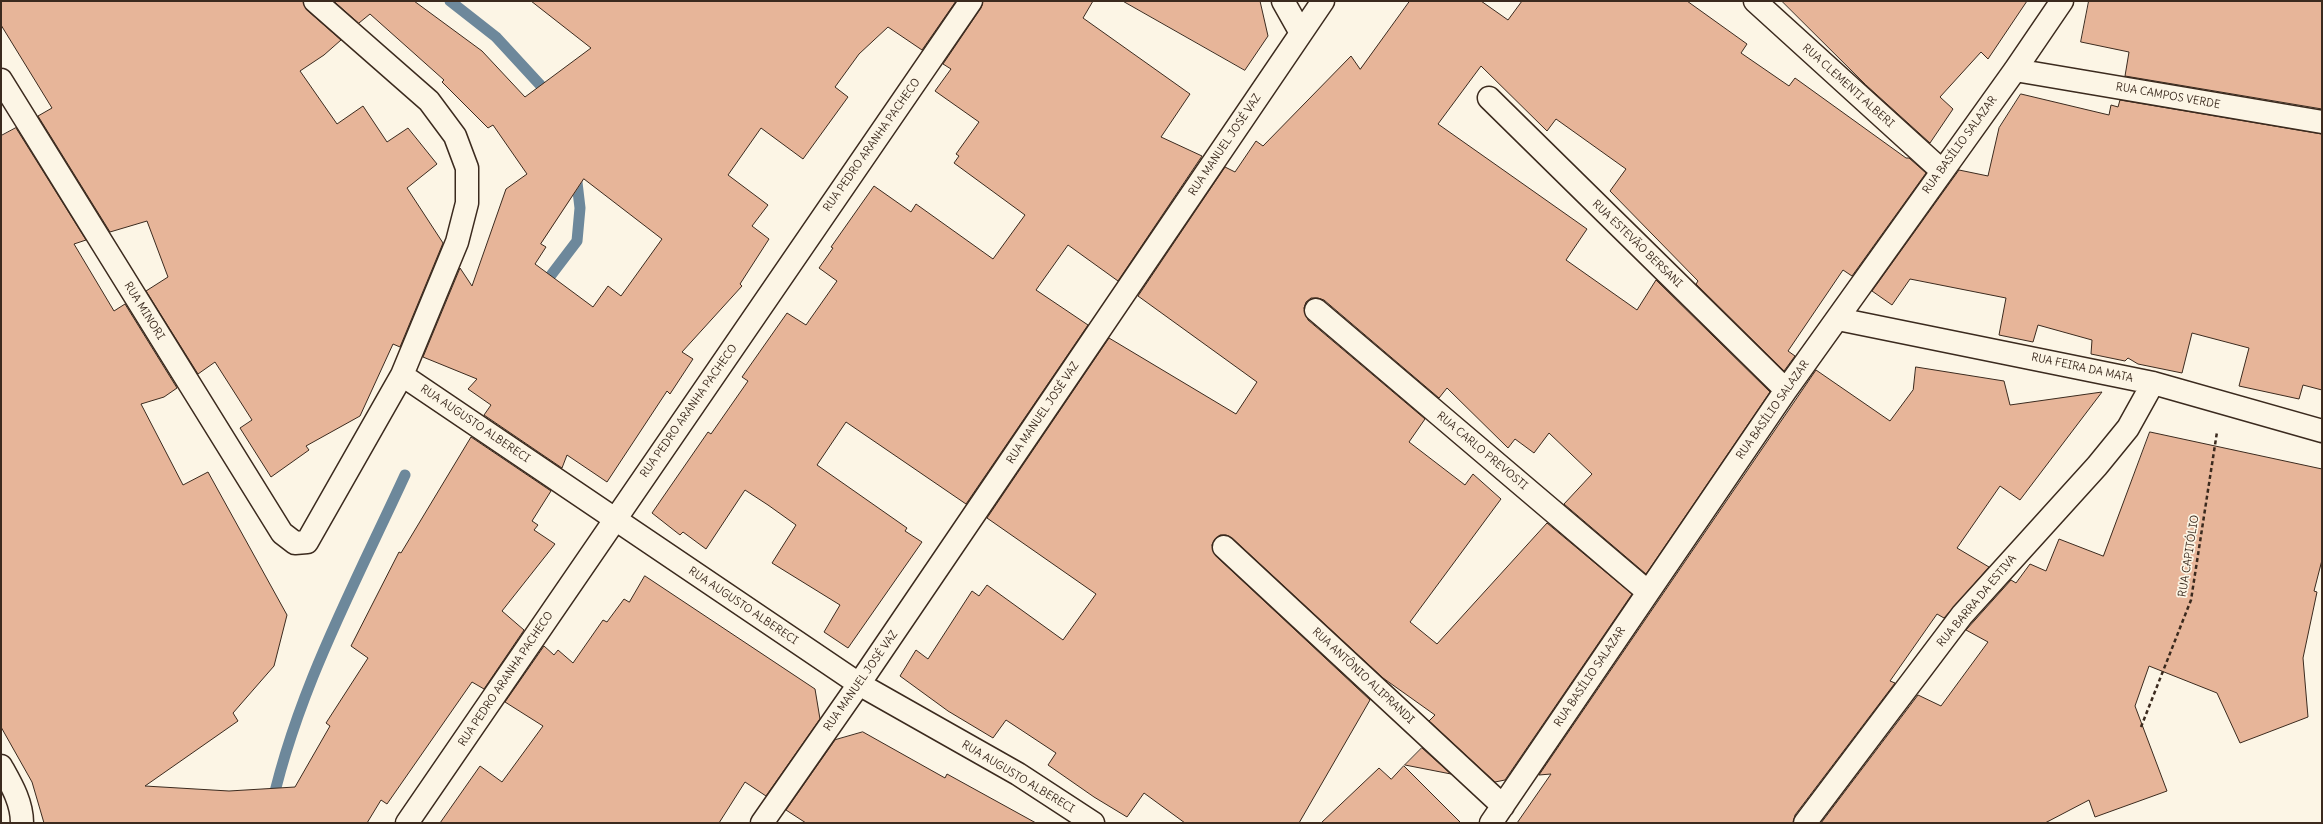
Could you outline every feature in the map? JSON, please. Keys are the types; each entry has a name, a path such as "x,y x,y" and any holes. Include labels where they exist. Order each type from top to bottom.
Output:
{"street":[{"path":"315,1 429,101 455,136 467,168 467,203 457,242 402,375"},
{"name":"RUA PEDRO ARANHA PACHECO","path":"408,823 614,519 971,1"},
{"path":"1283,1 1301,33"},
{"name":"RUA MANUEL JOSÉ VAZ","path":"762,823 859,684 1323,1"},
{"name":"RUA CLEMENTI ALBERI","path":"1755,1 1941,170"},
{"name":"RUA BASÍLIO SALAZAR","path":"1497,814 1786,390 1838,319 1941,170 2015,70 2062,1"},
{"name":"RUA CAMPOS VERDE","path":"2015,70 2322,122"},
{"name":"RUA MINORI","path":"1,80 282,533 290,541 300,543 307,542 312,536 402,375"},
{"name":"RUA ESTEVÃO BERSANI","path":"1489,98 1786,390"},
{"name":"RUA CARLO PREVOSTI","path":"1316,310 1648,592"},
{"name":"RUA FEIRA DA MATA","path":"1838,319 2153,383 2221,404 2322,431"},
{"name":"RUA AUGUSTO ALBERECI","path":"402,375 859,684 1018,774 1093,823"},
{"name":"RUA BARRA DA ESTIVA","path":"1805,823 1962,615 2097,466 2128,428 2153,383"},
{"name":"RUA ANTÔNIO ALIPRANDI","path":"1224,547 1497,814"},
{"path":"1,766 12,785 22,811 22,823"}],"path":[{"name":"RUA CAPITÓLIO","path":"2142,727 2191,600 2221,404"}],"building":[{"path":"1,1 303,1 307,10 341,40 324,55 300,71 337,124 363,106 387,142 408,128 437,164 407,188 443,243 400,347 393,344 360,416 306,446 309,450 271,477 240,428 252,420 215,362 198,374 146,291 168,277 147,221 110,232 38,116 52,108 1,25"},
{"path":"334,1 414,1 482,51 525,97 591,48 531,1 956,1 922,50 888,27 859,54 835,87 848,97 803,159 761,128 728,175 768,205 752,226 769,239 740,284 742,286 682,352 693,359 670,394 667,391 607,482 567,455 562,468 484,415 491,405 468,389 477,379 423,357 460,268 472,286 506,189 527,174 493,125 488,128 442,82 444,80 370,14 359,23","holes":["584,179 662,239 621,296 608,286 593,307 535,264 546,247 541,244"]},
{"path":"983,1 1093,1 1083,18 1190,94 1161,137 1202,156 1118,281 1068,245 1036,290 1088,325 966,504 846,422 817,465 907,528 905,531 922,542 848,648 824,632 840,605 772,563 796,525 768,505 745,490 706,549 683,532 680,535 652,513 708,432 711,434 748,381 742,377 787,313 806,325 837,281 819,268 833,248 831,247 874,186 911,212 916,204 993,259 1025,215 954,163 959,156 956,154 979,122 935,91 951,69 943,64 981,8"},
{"path":"1123,1 1260,1 1268,36 1245,70"},
{"path":"1410,1 1481,1 1508,20 1522,1 1687,1 1747,44 1741,53 1789,86 1795,78 1906,158 1909,158 1926,173 1852,276 1843,270 1788,351 1795,356 1784,371 1696,284 1698,281 1610,191 1626,169 1556,119 1547,131 1481,66 1438,124 1587,229 1566,260 1637,310 1656,280 1770,392 1646,574 1564,504 1592,474 1549,433 1534,453 1515,439 1508,448 1447,388 1439,398 1324,300 1311,298 1306,302 1304,308 1308,320 1425,419 1409,442 1465,485 1473,474 1501,499 1410,622 1437,644 1547,523 1632,594 1505,780 1495,782 1429,721 1435,715 1383,678 1232,538 1226,535 1220,535 1215,539 1212,545 1216,556 1370,700 1299,823 1185,823 1144,793 1127,817 1094,797 1048,765 1056,753 1006,720 993,738 948,711 900,676 916,650 928,659 972,591 979,596 987,585 1063,640 1096,594 987,518 1109,338 1236,414 1257,382 1138,296 1225,167 1235,172 1256,141 1263,146 1351,56 1360,69"},
{"path":"1782,1 2027,1 1988,59 1981,52 1940,97 1953,109 1930,143 1866,85"},
{"path":"2089,1 2322,1 2322,109 2125,76 2129,52 2081,42"},
{"path":"2021,94 2109,115 2111,105 2118,107 2120,100 2322,134 2322,390 2303,385 2299,399 2239,386 2249,348 2192,333 2182,373 2138,364 2128,358 2125,361 2091,354 2092,340 2038,325 2033,342 1999,335 2006,298 1910,279 1892,305 1872,291 1959,170 1988,176 1999,128"},
{"path":"16,128 86,240 74,244 114,311 125,304 177,388 164,397 141,404 183,485 208,472 287,615 274,666 233,713 238,721 145,786 229,791 295,787 330,726 326,723 368,658 351,646 399,552 401,553 471,437 551,491 532,521 538,525 534,530 555,544 502,611 524,630 484,689 472,682 387,804 381,800 367,823 44,823 32,782 1,727 1,136"},
{"path":"1916,367 2004,381 2010,405 2102,392 2020,500 2000,486 1957,548 1989,567 1944,618 1937,614 1890,681 1895,683 1795,815 1793,823 1517,823 1551,774 1539,775 1816,370 1890,421 1913,390"},
{"path":"2150,432 2322,469 2322,560 2314,591 2317,592 2303,658 2308,717 2240,743 2217,693 2149,666 2135,706 2167,791 2095,817 2089,800 2045,823 1821,823 1918,695 1941,706 1988,642 1966,630 2011,580 2016,583 2030,564 2046,571 2059,539 2103,556"},
{"path":"645,576 815,689 820,719 766,796 745,782 719,823 440,823 480,766 502,782 543,726 505,702 544,646 554,655 558,650 573,663 603,620 607,622 624,599 629,602"},
{"path":"863,732 945,778 947,774 1036,823 806,823 786,810 835,740"},
{"path":"1422,748 1451,774 1405,765"},
{"path":"1404,766 1461,823 1321,823 1379,768 1391,779"}],"waterway":[{"path":"450,1 496,37 543,88 548,98"},
{"path":"542,287 577,241 580,208 576,174"},
{"path":"268,823 279,777 292,733 308,689 345,602 405,475"}]}
